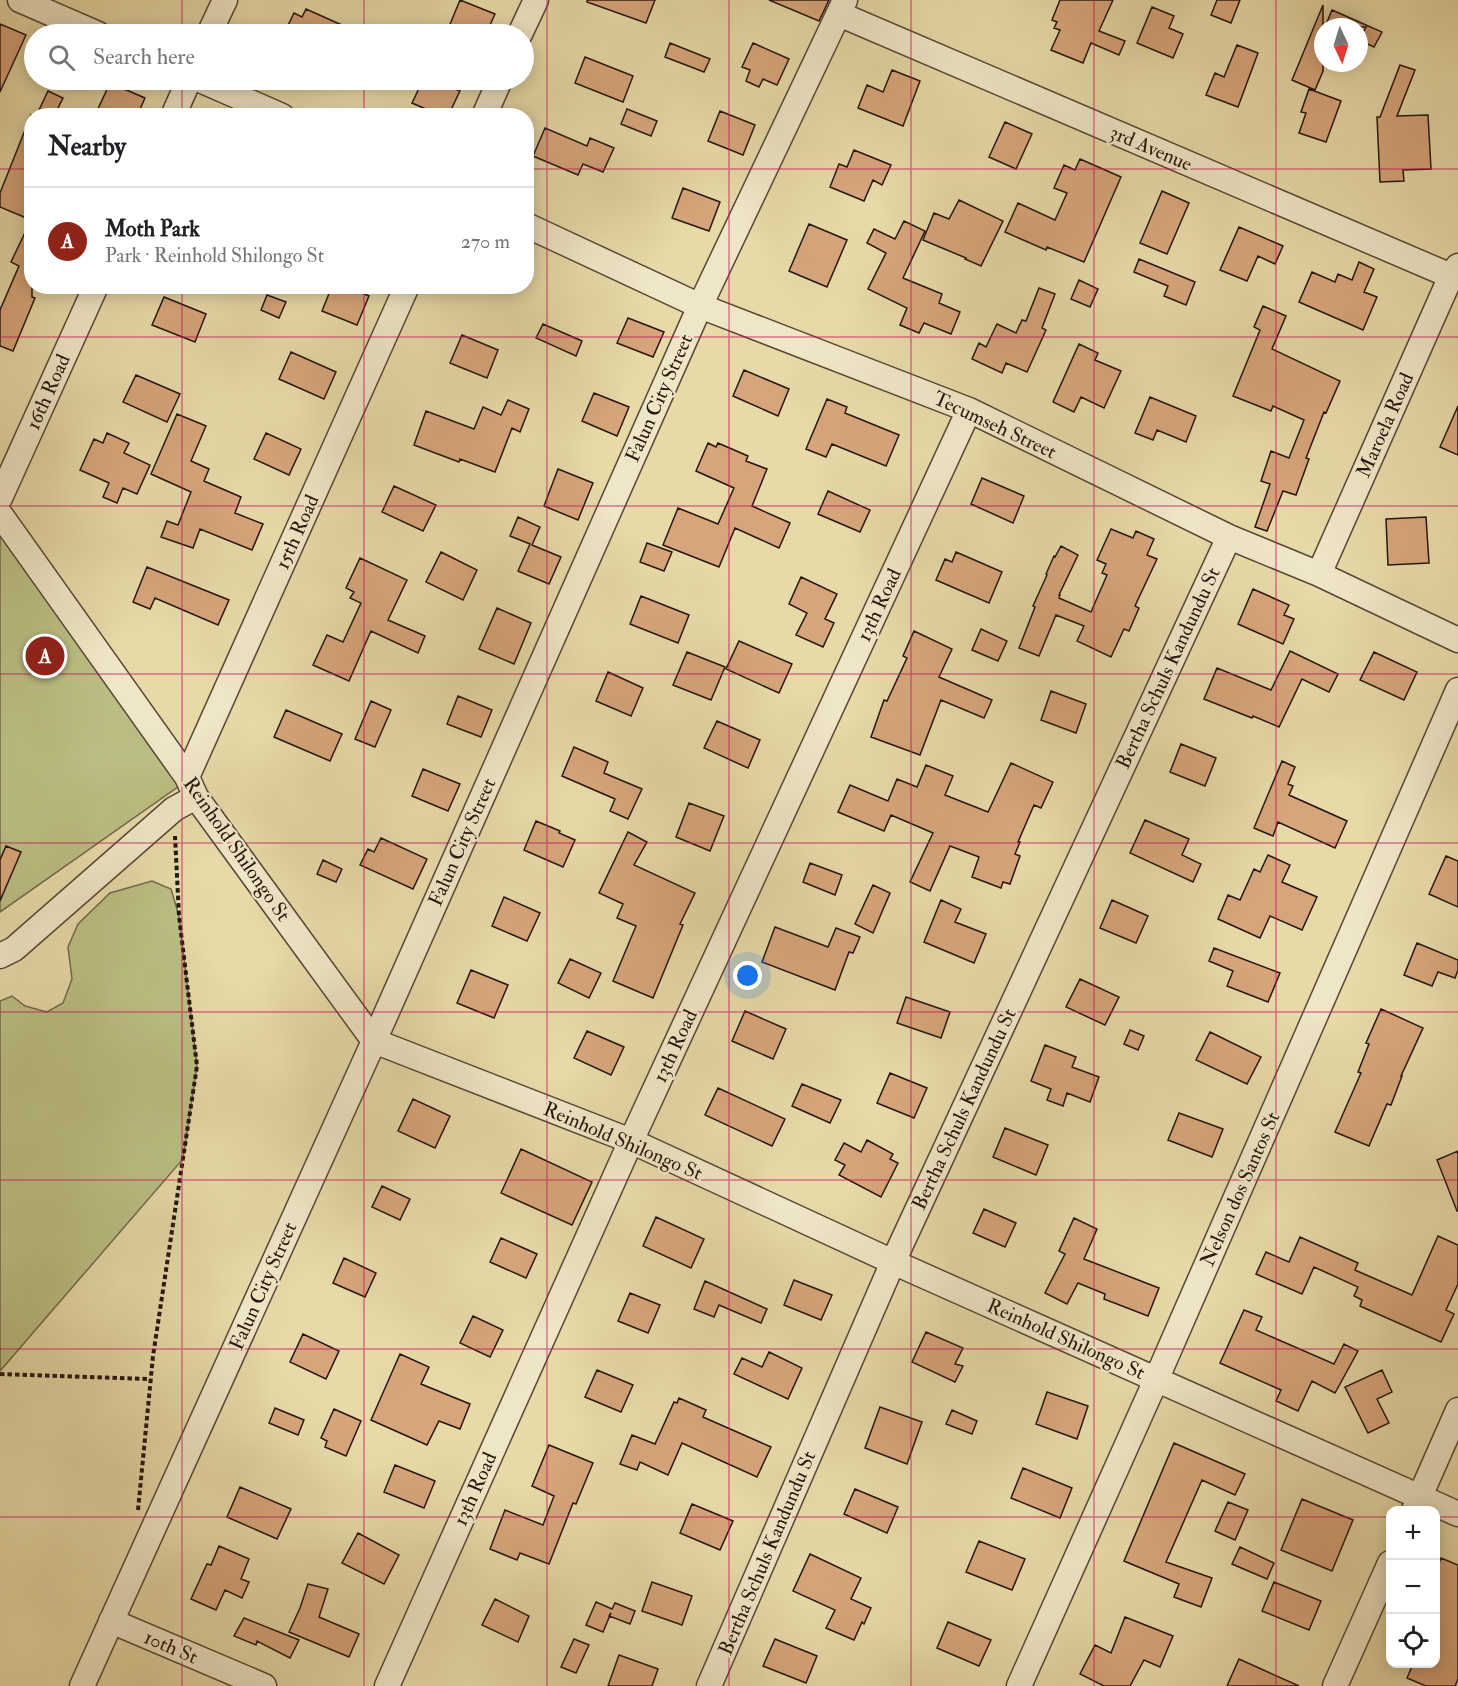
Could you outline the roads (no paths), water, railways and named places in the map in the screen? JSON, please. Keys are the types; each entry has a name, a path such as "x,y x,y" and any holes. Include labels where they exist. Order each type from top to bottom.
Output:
{"street":[{"path":"20,0 75,24"},
{"path":"214,24 225,0"},
{"path":"525,24 536,0"},
{"name":"3rd Avenue","path":"842,7 1455,271"},
{"name":"Falun City Street","path":"82,1686 374,1041 700,306 842,7"},
{"path":"177,108 185,90"},
{"path":"223,90 264,108"},
{"path":"488,108 496,90"},
{"name":"Tecumseh Street","path":"534,229 700,306 969,410 1229,537 1319,574 1458,640"},
{"name":"Maroela Road","path":"1319,574 1455,271"},
{"name":"16th Road","path":"0,498 92,294"},
{"name":"15th Road","path":"191,787 404,294"},
{"name":"13th Road","path":"387,1686 631,1141 969,410"},
{"name":"Reinhold Shilongo St","path":"0,514 191,787 374,1041 631,1141 1156,1380 1418,1504 1458,1514"},
{"name":"Bertha Schuls Kandundu St","path":"709,1686 893,1262 1229,537"},
{"name":"Nelson dos Santos St","path":"1019,1686 1156,1380 1458,690"},
{"path":"0,956 14,948 174,809 191,787"},
{"path":"1418,1504 1458,1410"},
{"path":"1335,1686 1386,1572"},
{"name":"10th St","path":"111,1621 264,1686"}],"place":[{"name":"Moth Park","path":"45,656"}]}
